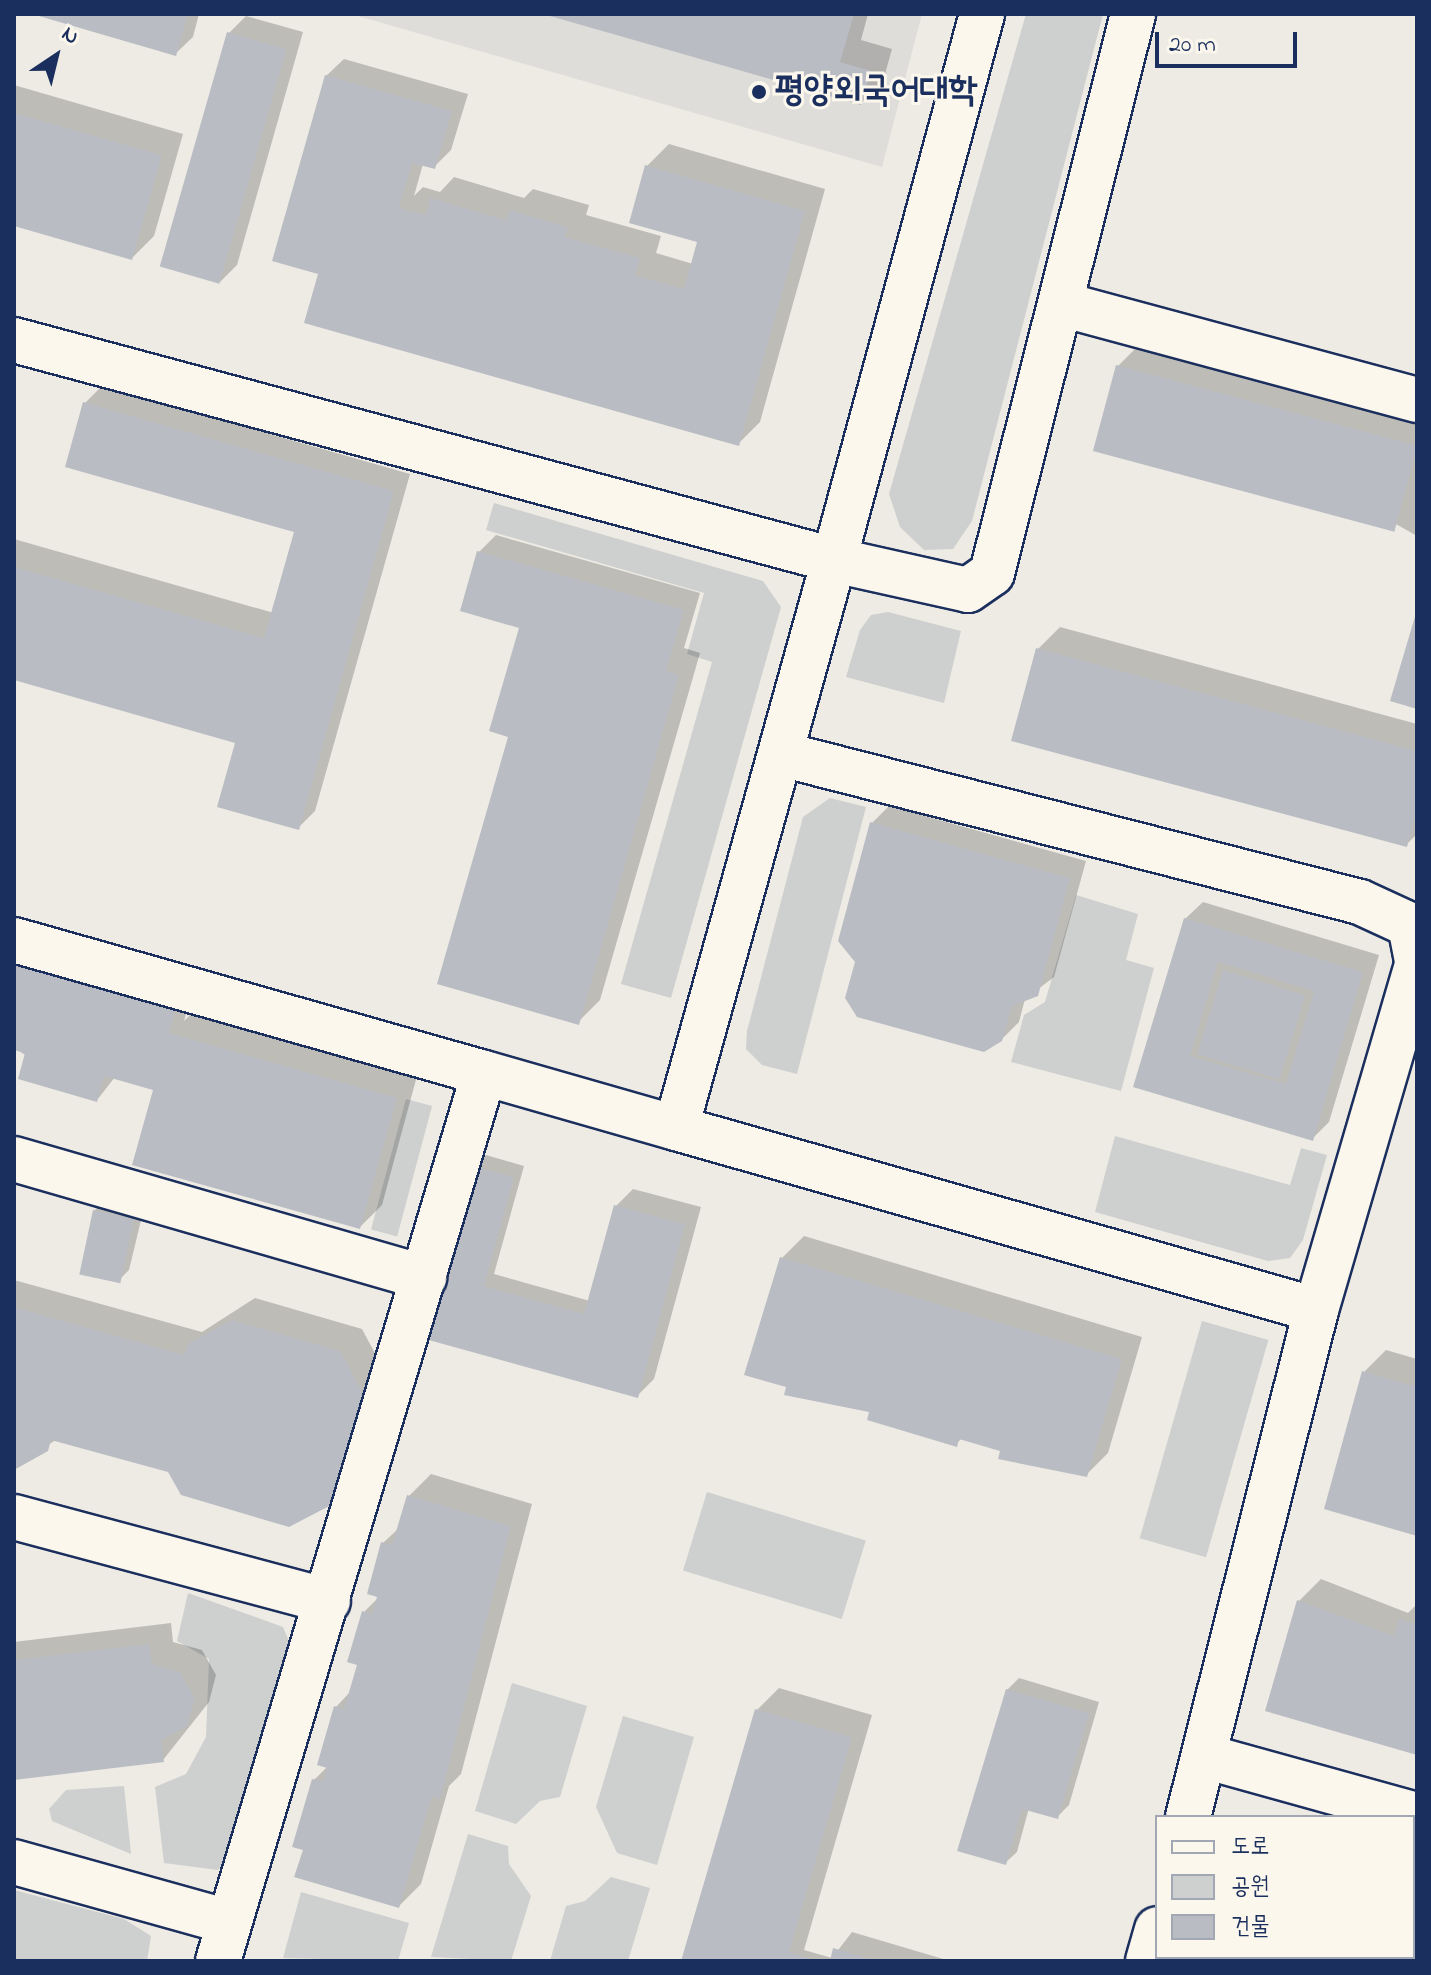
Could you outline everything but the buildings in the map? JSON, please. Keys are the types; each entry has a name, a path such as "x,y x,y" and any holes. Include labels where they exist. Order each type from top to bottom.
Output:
{"street":[{"path":"676,1128 785,755 834,560 982,14"},
{"path":"14,340 834,560 968,590 992,573 1133,14"},
{"path":"1061,304 1417,400"},
{"path":"785,755 1360,902 1410,925 1417,963 1316,1310 1189,1815"},
{"path":"14,940 1316,1310"},
{"path":"14,1862 224,1941 484,1073"},
{"path":"14,1159 424,1277"},
{"path":"14,1517 328,1601"},
{"path":"1204,1756 1417,1815"},
{"path":"1148,1961 1155,1936"}],"shaded area":[{"name":"평양외국어대학","path":"351,14 922,14 882,167"}],"green space":[{"path":"1026,14 1103,14 972,521 953,549 924,550 900,527 889,494"},
{"path":"494,503 763,581 781,607 671,998 621,984 712,662 687,654 704,593 486,530"},
{"path":"888,612 961,631 944,703 846,677 860,630 871,615"},
{"path":"830,798 866,807 797,1074 762,1065 746,1049 747,1031 803,817"},
{"path":"1076,895 1138,914 1126,960 1154,968 1121,1091 1011,1062 1024,1015 1045,1002"},
{"path":"406,1099 432,1106 397,1236 371,1229"},
{"path":"1115,1136 1290,1185 1301,1148 1327,1155 1303,1240 1290,1258 1268,1261 1095,1212"},
{"path":"1202,1321 1268,1340 1206,1557 1140,1538"},
{"path":"707,1492 866,1541 842,1619 683,1570"},
{"path":"188,1593 283,1627 293,1651 232,1854 218,1870 164,1863 155,1787 186,1774 206,1737 209,1659 177,1641"},
{"path":"512,1683 587,1706 560,1797 540,1801 516,1824 475,1811"},
{"path":"623,1716 694,1737 657,1865 617,1853 596,1807"},
{"path":"124,1786 131,1854 52,1821 49,1809 66,1790"},
{"path":"468,1834 508,1846 509,1864 531,1896 511,1961 431,1957"},
{"path":"611,1877 650,1888 628,1961 550,1961 566,1906 585,1901"},
{"path":"14,1890 124,1919 151,1936 147,1961 14,1961"},
{"path":"301,1892 409,1923 398,1961 283,1958"},
{"path":"1186,1959 1231,1959 1185,1961"}],"place":[{"name":"평양외국어대학","path":"759,92"}]}
